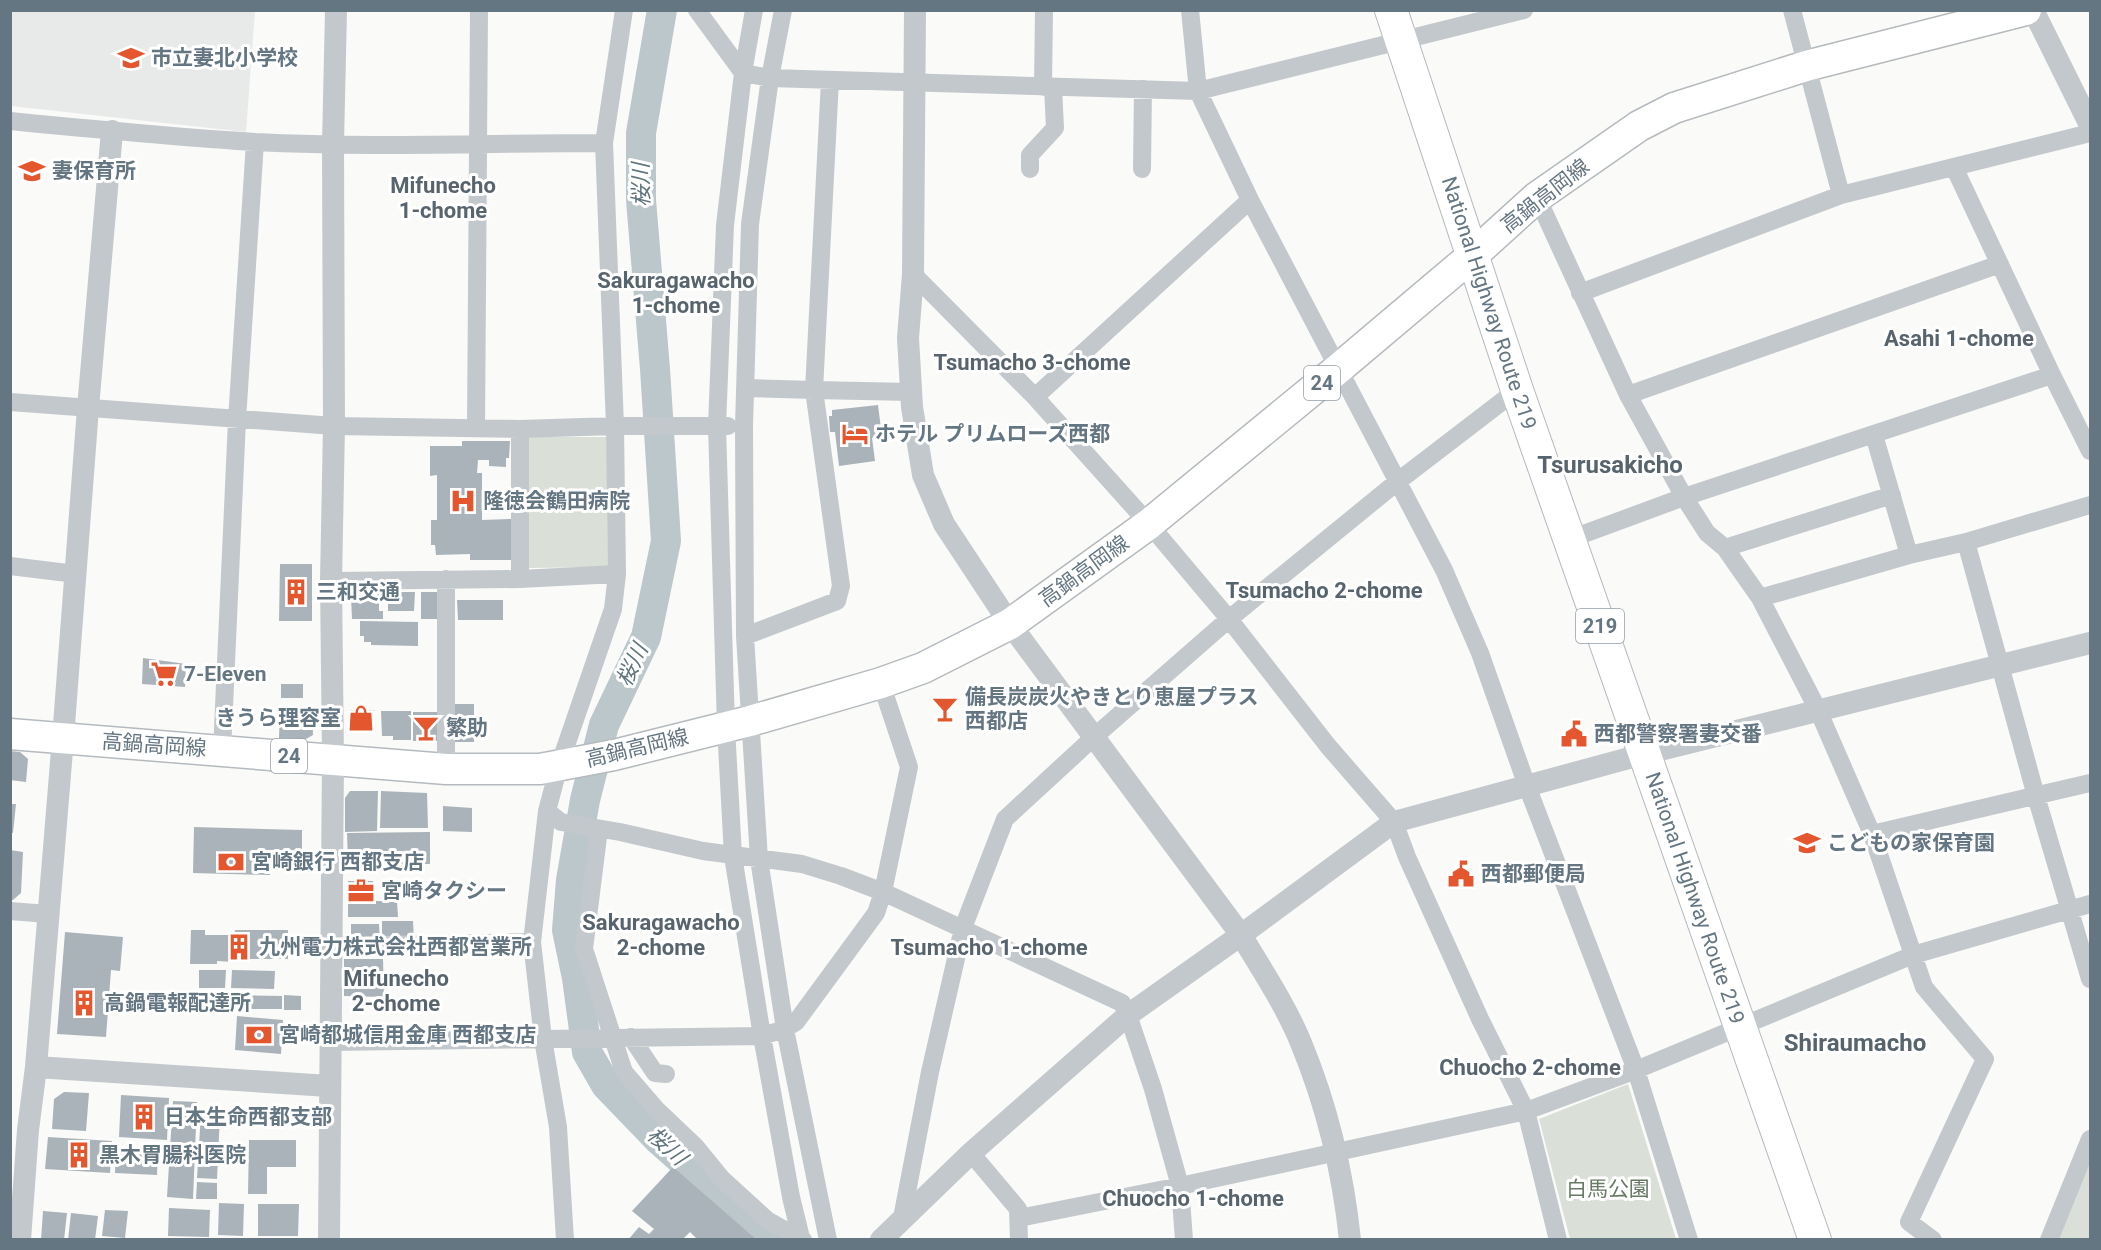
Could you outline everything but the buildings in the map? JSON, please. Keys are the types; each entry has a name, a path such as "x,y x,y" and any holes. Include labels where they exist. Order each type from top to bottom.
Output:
{"highway":[{"name":"National Highway Route 219","path":"1391,10 1517,390 1815,1239"}],"main road":[{"name":"高鍋高岡線","path":"10,734 446,769 513,770 563,765 614,755 738,724 881,683 922,668 1010,624 1149,524 1338,369 1473,255 1537,197 1639,126 1674,108 1806,66 2026,10"}],"street":[{"path":"330,1239 333,144 336,10"},
{"path":"476,428 479,10"},
{"path":"565,1239 558,1127 532,942 563,765 613,609 617,574 615,426 604,143 624,10"},
{"path":"697,10 743,73 770,78 1198,91 1524,10"},
{"path":"754,10 743,73 725,225 717,426 738,724 785,1029 828,1238"},
{"path":"783,10 770,78 750,224 744,426 745,636 738,724 733,856 791,1197 802,1239"},
{"path":"915,10 913,274 908,338 911,392 923,475 944,524 1010,624 1241,935 1301,1042 1321,1098 1336,1152 1346,1200 1350,1239"},
{"path":"1030,169 1030,155 1055,128 1048,87 1044,10"},
{"path":"1190,10 1198,91 1250,200 1444,570 1480,653 1527,786 1636,1070 1689,1239"},
{"path":"1792,10 1841,195"},
{"path":"2033,10 2091,126"},
{"path":"745,636 837,601 841,586 814,390 830,80"},
{"path":"1142,169 1143,89"},
{"path":"10,121 255,142 604,143"},
{"path":"20,1239 112,131"},
{"path":"1580,293 1841,195 2091,133"},
{"path":"222,751 237,420 255,142"},
{"path":"1954,167 2052,375 2091,451"},
{"path":"1537,197 1628,395 1684,497 1707,533 1725,548 1761,598 1818,710 1872,834 1924,987 1985,1059 1909,1222 1933,1239"},
{"path":"1035,397 1250,200"},
{"path":"1628,395 2000,264"},
{"path":"913,274 1035,397 1149,524 1229,619 1328,746 1394,822 1407,857 1471,998 1526,1112 1558,1239"},
{"path":"1570,539 1684,497 2052,375"},
{"path":"745,388 911,392"},
{"path":"902,1218 930,1072 963,928 1005,819 1094,737 1229,619 1397,482 1517,390"},
{"path":"10,402 334,426 520,429 744,426"},
{"path":"520,429 520,579"},
{"path":"1874,435 1909,555"},
{"path":"1725,548 1892,495"},
{"path":"1761,598 2091,505"},
{"path":"1966,542 2036,796 2091,979"},
{"path":"10,566 76,574"},
{"path":"331,581 520,579 617,574"},
{"path":"446,579 446,769"},
{"path":"881,1239 971,1153 1128,1015 1394,822 1644,754 2091,643"},
{"path":"330,1042 762,1036 785,1029 796,1022 876,913 883,892 909,767 881,683"},
{"path":"1872,834 2091,783"},
{"path":"554,816 595,828 733,856 802,864 841,876 963,928 1122,1003 1153,1089 1180,1186 1184,1239"},
{"path":"595,828 584,949 609,1038 624,1072 656,1109 695,1146 722,1179 766,1220 802,1239"},
{"path":"1018,1218 1526,1112 1636,1070 1913,955 2091,904"},
{"path":"10,911 48,914"},
{"path":"331,946 532,942"},
{"path":"631,1037 656,1073 666,1074"},
{"path":"36,1067 330,1086"},
{"path":"2049,1239 2091,1139"},
{"path":"971,1153 1018,1209 1019,1239"}],"shaded area":[{"name":"市立妻北小学校","path":"11,10 255,11 246,132 11,106"}],"green space":[{"path":"527,437 607,437 608,567 528,568"},
{"name":"白馬公園","path":"1628,1084 1676,1239 1570,1239 1539,1119"},
{"path":"2090,1152 2090,1239 2055,1239"}],"waterway":[{"name":"桜川","path":"662,10 641,133 641,200 666,541 646,637 604,725 585,800 571,880 567,930 577,978 587,1052 606,1085 659,1140 772,1240"}],"place":[{"name":"市立妻北小学校","path":"131,58"},
{"name":"妻保育所","path":"32,171"},
{"name":"ホテル プリムローズ西都","path":"855,434"},
{"name":"隆徳会鶴田病院","path":"463,501"},
{"name":"三和交通","path":"296,592"},
{"name":"7-Eleven","path":"164,674"},
{"name":"備長炭炭火やきとり恵屋プラス 西都店","path":"945,709"},
{"name":"きうら理容室","path":"361,718"},
{"name":"繁助","path":"426,728"},
{"name":"西都警察署妻交番","path":"1574,734"},
{"name":"こどもの家保育園","path":"1807,843"},
{"name":"宮崎銀行 西都支店","path":"231,862"},
{"name":"西都郵便局","path":"1461,874"},
{"name":"宮崎タクシー","path":"361,891"},
{"name":"九州電力株式会社西都営業所","path":"239,947"},
{"name":"高鍋電報配達所","path":"84,1003"},
{"name":"宮崎都城信用金庫 西都支店","path":"259,1035"},
{"name":"日本生命西都支部","path":"144,1117"},
{"name":"黒木胃腸科医院","path":"79,1155"}],"district":[{"name":"Mifunecho 1-chome","path":"443,198"},
{"name":"Sakuragawacho 1-chome","path":"676,292"},
{"name":"Asahi 1-chome","path":"1959,338"},
{"name":"Tsumacho 3-chome","path":"1032,362"},
{"name":"Tsurusakicho","path":"1610,465"},
{"name":"Tsumacho 2-chome","path":"1324,590"},
{"name":"Sakuragawacho 2-chome","path":"661,934"},
{"name":"Tsumacho 1-chome","path":"989,947"},
{"name":"Mifunecho 2-chome","path":"396,990"},
{"name":"Shiraumacho","path":"1855,1043"},
{"name":"Chuocho 2-chome","path":"1530,1067"},
{"name":"Chuocho 1-chome","path":"1193,1198"}]}
